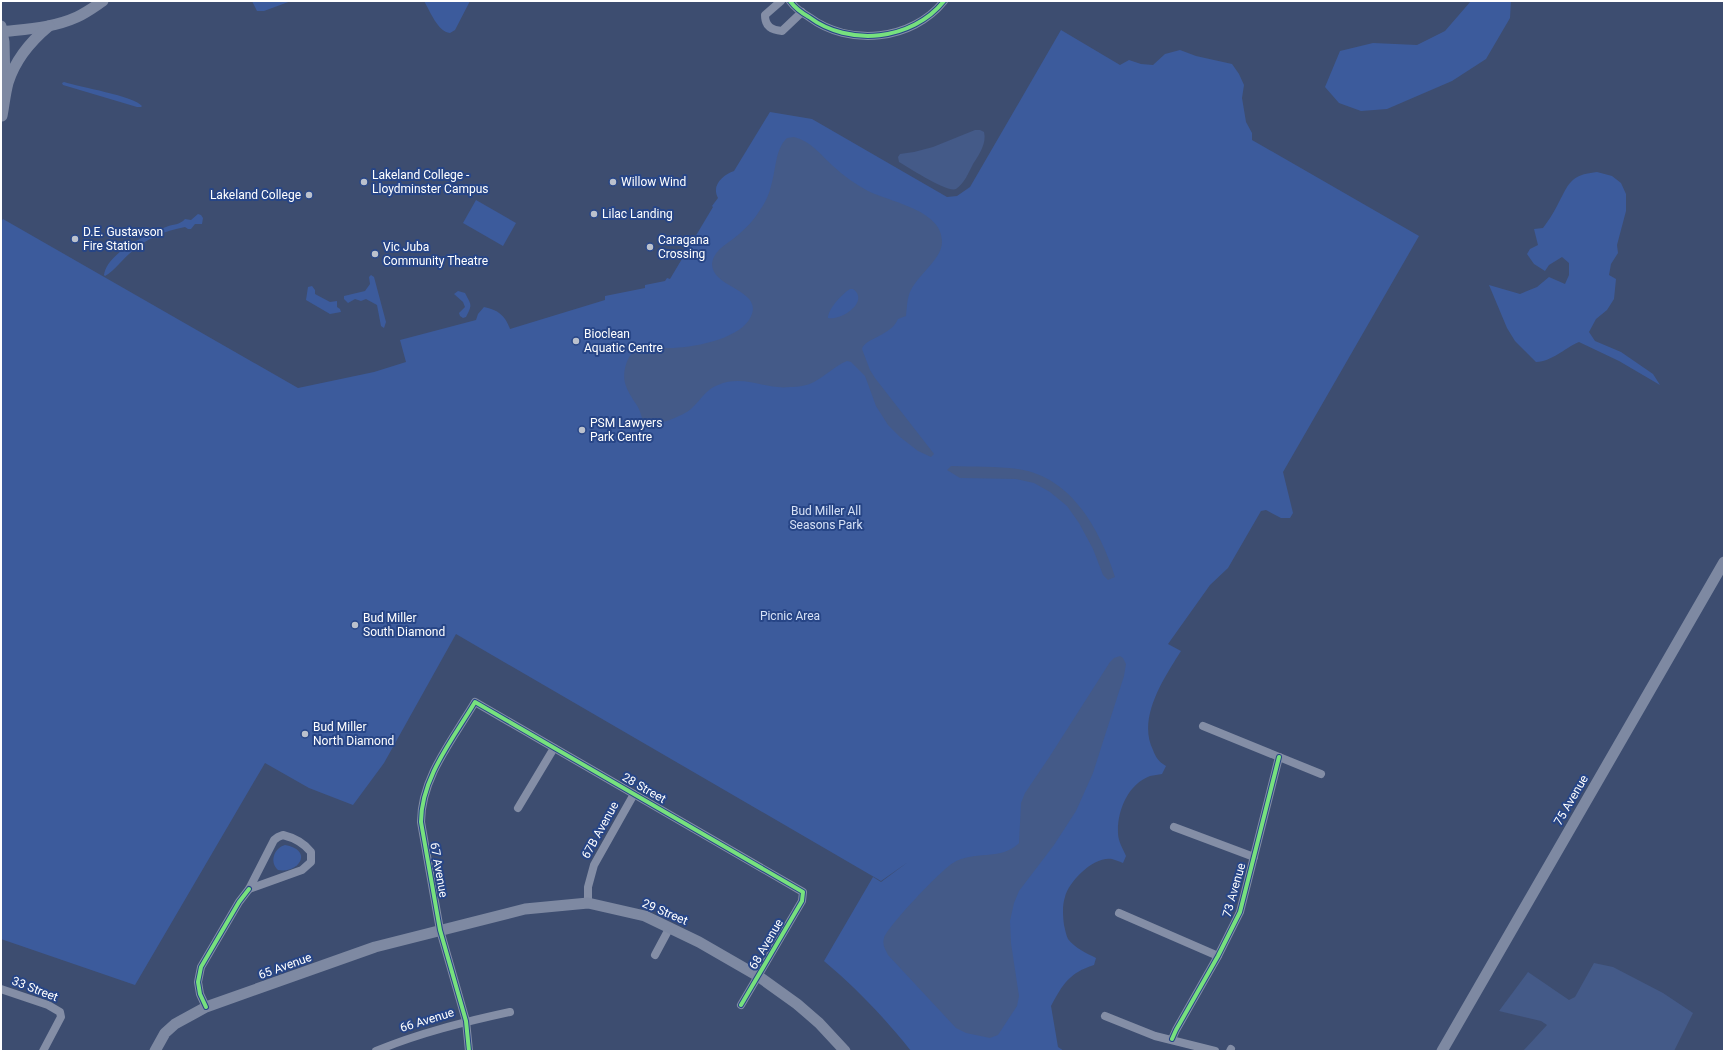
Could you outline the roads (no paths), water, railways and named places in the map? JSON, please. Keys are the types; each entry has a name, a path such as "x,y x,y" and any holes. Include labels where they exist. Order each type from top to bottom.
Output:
{"main road":[{"path":"1,119 6,80 1,30 49,26 76,18 103,1"},
{"path":"1,119 8,83 16,66 30,44 49,26"},
{"name":"75 Avenue","path":"1442,1051 1724,562"},
{"name":"29 Street","path":"440,930 525,909 588,903 645,916 670,927 758,976 797,1004 819,1023 845,1051"},
{"name":"65 Avenue","path":"155,1051 165,1033 175,1024 206,1008 375,947 440,930"}],"street":[{"path":"781,1 765,15 764,21 773,30 782,31 802,12"},
{"path":"790,1 820,25 838,32 866,36 878,36 919,23 932,14 944,1"},
{"name":"28 Street","path":"475,702 803,892"},
{"name":"67 Avenue","path":"469,1051 466,1021 440,930 421,822 421,813 424,797 431,776 475,702"},
{"path":"1203,726 1321,774"},
{"path":"518,808 554,748"},
{"name":"73 Avenue","path":"1172,1039 1218,956 1240,912 1279,758"},
{"name":"67B Avenue","path":"588,903 588,887 594,865 634,794"},
{"path":"1174,827 1254,857"},
{"path":"206,1008 200,994 198,982 201,967 239,902 249,889 274,840 278,836 283,835 290,837 304,844 311,852 311,862 302,870 249,889"},
{"name":"68 Avenue","path":"741,1005 802,901 803,892"},
{"path":"1118,913 1218,956"},
{"path":"655,955 670,927"},
{"name":"33 Street","path":"1,990 48,1005 60,1012 61,1017 59,1024 43,1051"},
{"name":"66 Avenue","path":"376,1051 397,1042 466,1021 510,1012"},
{"path":"1105,1016 1155,1036 1172,1039 1192,1046 1215,1051"}],"place":[{"name":"Lakeland College - Lloydminster Campus","path":"364,182"},
{"name":"Willow Wind","path":"613,182"},
{"name":"Lakeland College","path":"309,195"},
{"name":"Lilac Landing","path":"594,214"},
{"name":"D.E. Gustavson Fire Station","path":"75,239"},
{"name":"Caragana Crossing","path":"650,247"},
{"name":"Vic Juba Community Theatre","path":"375,254"},
{"name":"Bioclean Aquatic Centre","path":"576,341"},
{"name":"PSM Lawyers Park Centre","path":"582,430"},
{"name":"Bud Miller South Diamond","path":"355,625"},
{"name":"Bud Miller North Diamond","path":"305,734"}],"park label":[{"name":"Bud Miller All Seasons Park","path":"826,518"},
{"name":"Picnic Area","path":"790,616"}]}
